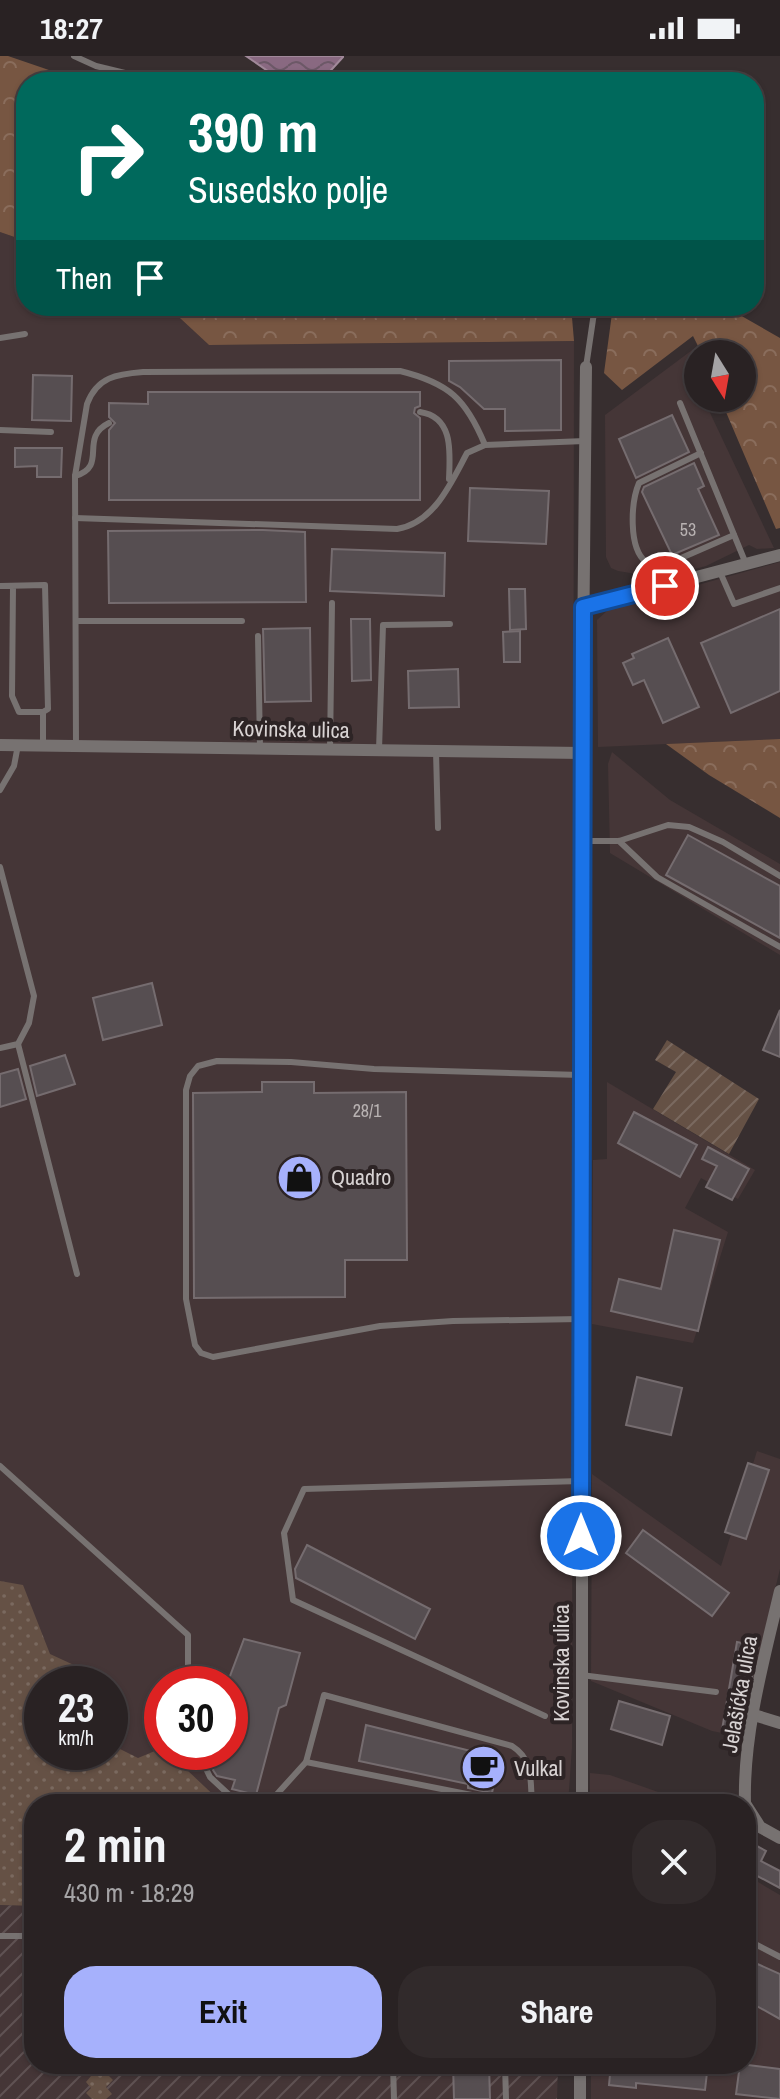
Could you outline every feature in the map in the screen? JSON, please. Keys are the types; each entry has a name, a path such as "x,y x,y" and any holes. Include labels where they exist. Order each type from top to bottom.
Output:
{"street":[{"name":"Kovinska ulica","path":"582,1794 581,1075 586,367"},
{"path":"583,607 780,555"},
{"name":"Kovinska ulica","path":"0,745 582,753"},
{"name":"Jelašićka ulica","path":"746,1794 754,1715 780,1591"},
{"path":"754,1715 780,1723"},
{"name":"Jelašićka ulica","path":"756,1820 760,1827 780,1838"},
{"path":"580,2074 580,2099"}],"lane":[{"path":"74,56 121,72"},
{"path":"586,367 594,316"},
{"path":"0,338 25,334"},
{"path":"76,745 75,476 91,393 104,379 118,374 143,372 400,371 428,379 461,401 473,416 485,445"},
{"path":"680,403 746,564"},
{"path":"420,412 438,418 445,428 450,456 449,483"},
{"path":"75,476 85,473 90,467 94,435 109,423"},
{"path":"0,430 51,432"},
{"path":"75,518 397,529 409,527 430,514 467,453 485,445 585,441"},
{"path":"701,453 639,483 635,493 637,549 645,561 652,565 665,565 734,535"},
{"path":"720,572 734,604 780,588"},
{"path":"0,586 45,585 48,709 43,712 19,712 12,696 13,586"},
{"path":"330,749 332,603"},
{"path":"76,621 242,621"},
{"path":"379,750 383,625 450,624"},
{"path":"258,636 260,748"},
{"path":"43,712 43,745"},
{"path":"0,790 14,766 18,745"},
{"path":"436,751 438,828"},
{"path":"582,841 619,841 668,825 689,827 723,842 780,876"},
{"path":"619,841 657,877 780,947"},
{"path":"0,867 34,996 29,1023 18,1044 77,1274"},
{"path":"0,899 7,895"},
{"path":"0,1048 18,1044"},
{"path":"581,1075 217,1061 198,1066 190,1076 186,1090 186,1299 195,1345 201,1353 213,1357 380,1326 453,1321 581,1319"},
{"path":"0,1466 188,1635 188,1666"},
{"path":"545,1716 293,1600 284,1533 304,1489 581,1481"},
{"path":"581,1675 716,1692"},
{"path":"277,1794 306,1762 324,1695 512,1746 524,1754 528,1763 531,1794"},
{"path":"306,1762 467,1794"},
{"path":"207,1770 228,1794"},
{"path":"0,1936 24,1936"},
{"path":"756,1945 780,1957"},
{"path":"393,2074 394,2099"},
{"path":"505,2074 506,2099"}],"shaded area":[{"path":"0,232 16,238 16,316 178,316 209,345 574,341 572,1747 569,1794 45,1794 35,1770 128,1770 128,1666 24,1666 24,1745 0,1689"},
{"path":"684,356 684,412 710,412 774,548 757,549 749,545 706,566 661,578 611,568 606,557 605,415"},
{"path":"780,562 780,739 598,747 597,620 608,610"},
{"path":"612,752 670,800 780,864 780,955 610,853 608,764"},
{"path":"667,1040 759,1099 729,1154 653,1109 676,1072 655,1060"},
{"path":"607,1082 755,1170 738,1199 701,1178 685,1208 728,1232 693,1343 592,1324 593,1160 607,1159"},
{"path":"757,1451 780,1459 780,1569 761,1646 747,1738 712,1731 591,1681 592,1474 721,1566"},
{"path":"0,1581 23,1585 50,1654 76,1666 24,1666 24,1770 128,1770 128,1753 138,1758 144,1756 144,1770 187,1770 212,1794 24,1794 24,1906 0,1905"},
{"path":"590,1773 610,1775 664,1794 590,1794"},
{"path":"756,1881 780,1895 780,2099 591,2099 591,2074 756,2074"},
{"path":"0,1905 24,1906 24,2074 558,2074 557,2099 0,2099"},
{"path":"89,2074 107,2074 113,2080 106,2087 112,2094 106,2099 92,2099 86,2093 91,2088 86,2082"}],"green space":[{"path":"0,56 8,56 55,72 16,72 16,238 0,232"},
{"path":"178,316 572,316 574,341 209,345"},
{"path":"612,316 742,316 780,338 780,528 776,529 726,412 756,412 756,340 695,340 693,336 622,390 604,373"},
{"path":"780,739 780,818 709,775 666,744"}],"water":[{"path":"246,56 343,56 329,72 269,72"}],"building":[{"path":"561,360 561,430 505,431 505,409 484,409 449,381 449,361"},
{"path":"33,375 72,376 71,421 32,420"},
{"path":"148,392 420,392 420,406 415,408 414,413 420,418 420,500 109,500 109,430 115,423 109,417 109,403 148,404"},
{"path":"672,415 689,452 636,478 619,439"},
{"path":"15,448 62,448 61,477 37,477 37,466 15,467"},
{"path":"694,463 704,486 698,489 719,535 672,555 642,492 644,487"},
{"path":"470,488 549,491 546,544 468,541"},
{"path":"108,531 305,532 306,602 109,603"},
{"path":"332,549 445,553 444,596 330,591"},
{"path":"509,589 525,589 526,629 510,630"},
{"path":"780,609 780,691 731,713 701,643"},
{"path":"351,619 370,619 371,680 352,681"},
{"path":"310,628 311,701 265,702 263,629"},
{"path":"520,631 520,662 504,662 503,632"},
{"path":"668,638 699,707 663,723 644,680 633,685 623,663 634,658 632,654"},
{"path":"458,669 459,707 409,708 408,671"},
{"path":"688,835 780,886 780,938 666,875"},
{"path":"152,983 162,1025 103,1040 93,998"},
{"path":"780,1010 780,1057 763,1050"},
{"path":"65,1055 75,1084 37,1096 30,1066"},
{"path":"18,1069 26,1099 0,1107 0,1074"},
{"name":"Quadro","path":"262,1082 314,1082 314,1093 406,1092 407,1260 345,1260 345,1297 194,1298 193,1093 262,1092"},
{"path":"634,1112 697,1145 680,1177 618,1143"},
{"path":"708,1147 749,1169 732,1200 706,1187 717,1166 702,1159"},
{"path":"674,1230 720,1240 698,1331 611,1311 619,1279 661,1289"},
{"path":"637,1377 682,1388 671,1435 626,1425"},
{"path":"748,1463 769,1470 746,1539 725,1532"},
{"path":"643,1530 729,1593 712,1616 626,1553"},
{"path":"307,1545 430,1609 415,1639 296,1578 295,1569"},
{"path":"244,1639 300,1653 286,1705 279,1708 256,1794 232,1789 235,1780 217,1776 213,1770 248,1770 248,1666 234,1666"},
{"path":"737,1642 758,1646 741,1733 722,1730"},
{"path":"619,1701 670,1716 662,1745 611,1729"},
{"path":"366,1725 499,1758 492,1793 468,1788 468,1784 359,1761"},
{"path":"756,1846 766,1851 761,1861 780,1871 780,1888 756,1875"},
{"path":"756,1963 780,1974 780,2019 756,2006"},
{"path":"756,2066 780,2069 780,2099 736,2094 739,2074 756,2074"},
{"path":"453,2074 489,2074 490,2099 454,2099"},
{"path":"610,2074 707,2074 705,2090 636,2083 636,2088 609,2085"}],"place":[{"name":"Quadro","path":"300,1177"},
{"name":"Vulkal","path":"483,1768"}],"route":[{"path":"581,1536 583,607 665,586"}]}
